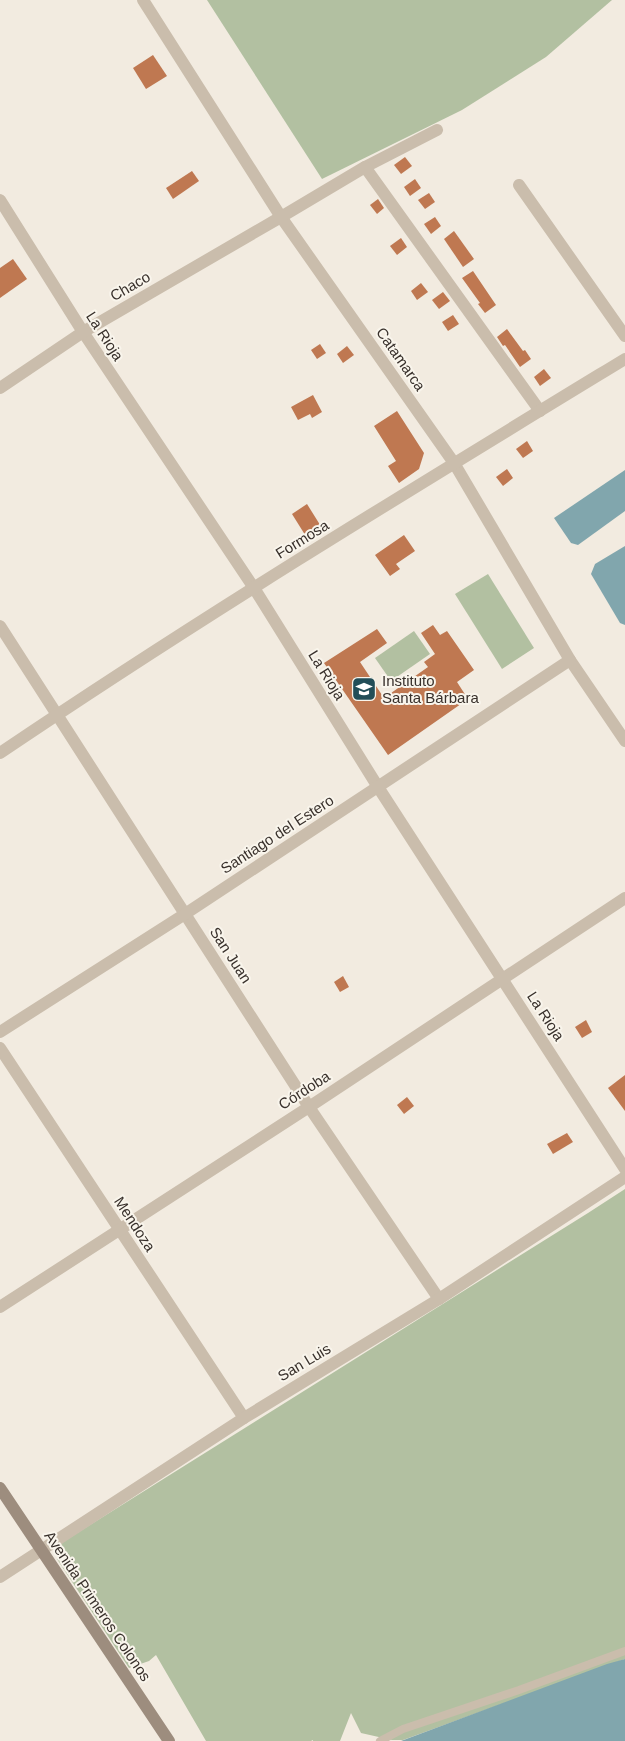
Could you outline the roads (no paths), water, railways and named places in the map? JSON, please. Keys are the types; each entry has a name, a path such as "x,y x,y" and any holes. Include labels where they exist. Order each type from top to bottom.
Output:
{"street":[{"name":"Catamarca","path":"143,0 281,217 454,463 570,660 625,741"},
{"name":"Chaco","path":"0,388 82,332 281,217 364,166 437,130"},
{"path":"364,166 540,411"},
{"path":"519,185 625,336"},
{"name":"La Rioja","path":"0,200 82,332 254,588 378,787 625,1169"},
{"name":"Formosa","path":"0,753 254,588 625,359"},
{"name":"San Juan","path":"0,626 309,1107 439,1300"},
{"name":"Santiago del Estero","path":"0,1032 185,914 570,660"},
{"name":"Córdoba","path":"0,1307 309,1107 625,898"},
{"name":"Mendoza","path":"0,1048 244,1418"},
{"name":"San Luis","path":"0,1577 244,1418 439,1300 625,1177"},
{"name":"Avenida Primeros Colonos","path":"0,1488 169,1741"}],"lane":[{"path":"380,1741 402,1729 519,1690 625,1651"}],"water":[{"path":"625,470 625,511 578,545 571,543 554,518"},
{"path":"625,546 625,625 620,623 591,574 595,564"},
{"path":"625,1659 625,1741 401,1741 607,1664"}],"place":[{"name":"Instituto Santa Bárbara","path":"364,689"}]}
